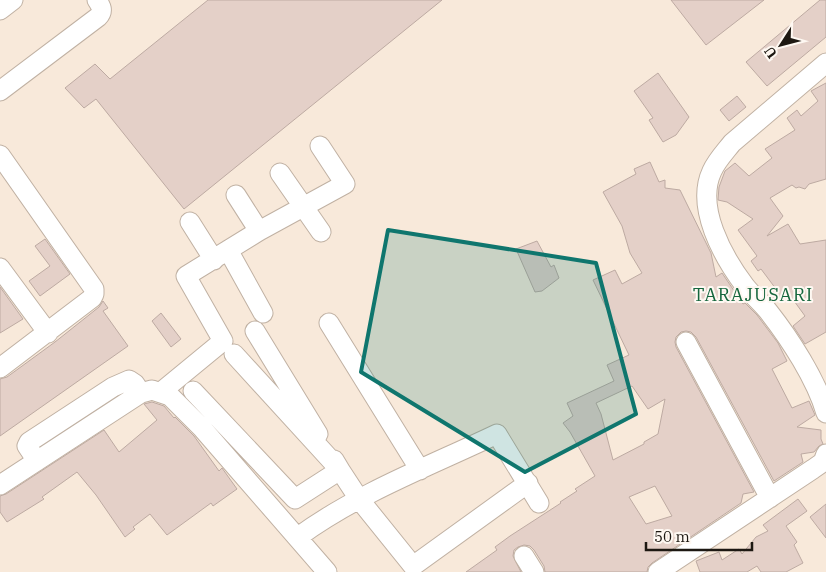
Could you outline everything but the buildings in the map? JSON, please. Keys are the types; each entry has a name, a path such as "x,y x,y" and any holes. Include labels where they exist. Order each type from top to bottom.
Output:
{"street":[{"path":"0,10 13,0"},
{"path":"0,91 98,17 102,12 102,8 97,0"},
{"path":"826,63 732,143 712,170 707,186 708,207 714,231 726,258 746,287 768,311 789,341 810,377 826,413"},
{"path":"160,392 223,341 186,276 259,231 345,184 320,146"},
{"path":"0,155 94,289 92,298 0,368"},
{"path":"280,173 322,232"},
{"path":"236,195 259,231"},
{"path":"190,222 221,255 263,313"},
{"path":"0,268 48,333"},
{"path":"329,324 420,470"},
{"path":"255,331 359,499 413,566 528,483"},
{"path":"686,342 770,498"},
{"path":"234,354 340,470"},
{"path":"4,478 37,461 141,393 152,390 160,392 170,396 202,428 327,572"},
{"path":"193,392 295,499 340,470"},
{"path":"298,537 359,499 497,434 540,502"},
{"path":"658,572 818,466 823,462 826,454"}],"highlighted area":[{"path":"388,230 596,263 636,414 525,472 361,372"}],"district":[{"name":"TARAJUSARI","path":"753,295"}]}
